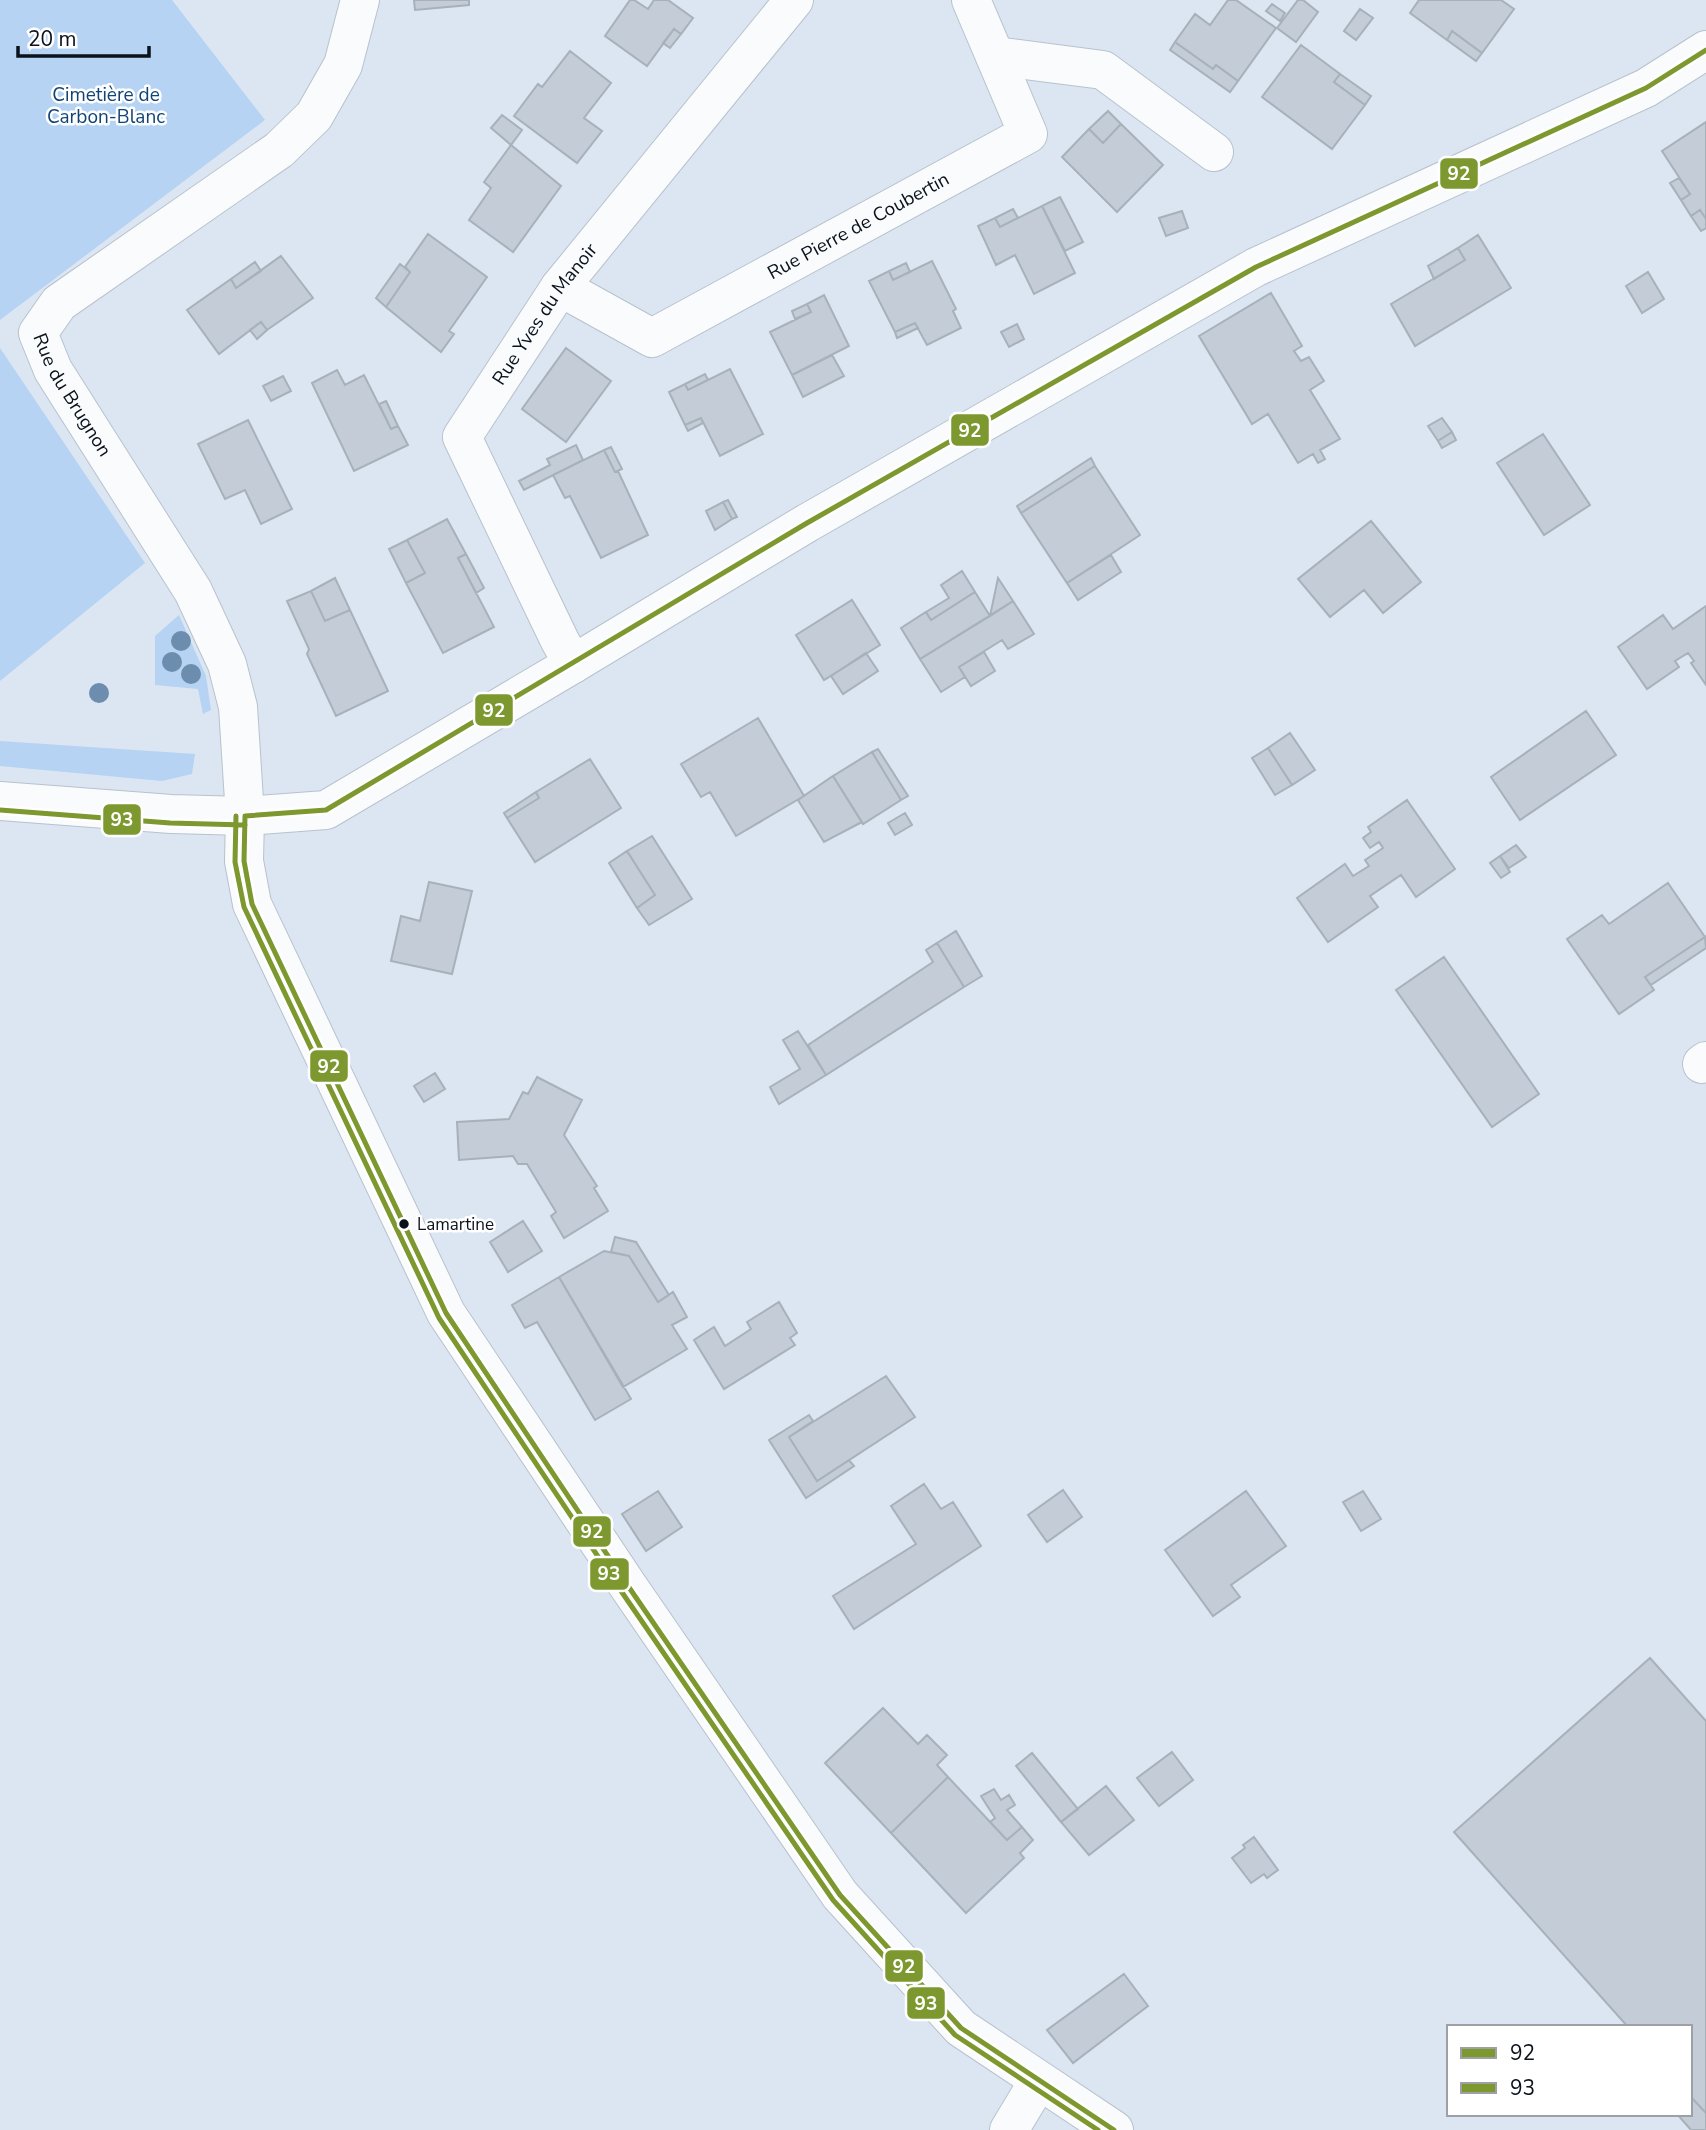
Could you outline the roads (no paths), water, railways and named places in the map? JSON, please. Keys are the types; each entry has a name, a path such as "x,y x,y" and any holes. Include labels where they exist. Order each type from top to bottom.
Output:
{"street":[{"name":"Rue du Brugnon","path":"245,816 238,707 227,664 193,591 53,370 38,332 59,303 279,149 314,116 343,65 360,0"},
{"name":"Rue Yves du Manoir","path":"573,664 462,437 560,288 794,0"},
{"name":"Rue Pierre de Coubertin","path":"560,288 652,338 1028,134 971,0"},
{"path":"0,801 171,814 245,816 326,810 807,523 1256,267 1646,88 1706,50"},
{"path":"995,57 1103,70 1214,152"},
{"path":"245,816 244,861 252,904 446,1312 625,1583 840,1895 961,2028 1114,2130"},
{"path":"1009,2130 1038,2081"}],"place":[{"name":"Lamartine","path":"404,1224"}],"park label":[{"name":"Cimetière de Carbon-Blanc","path":"106,106"}]}
